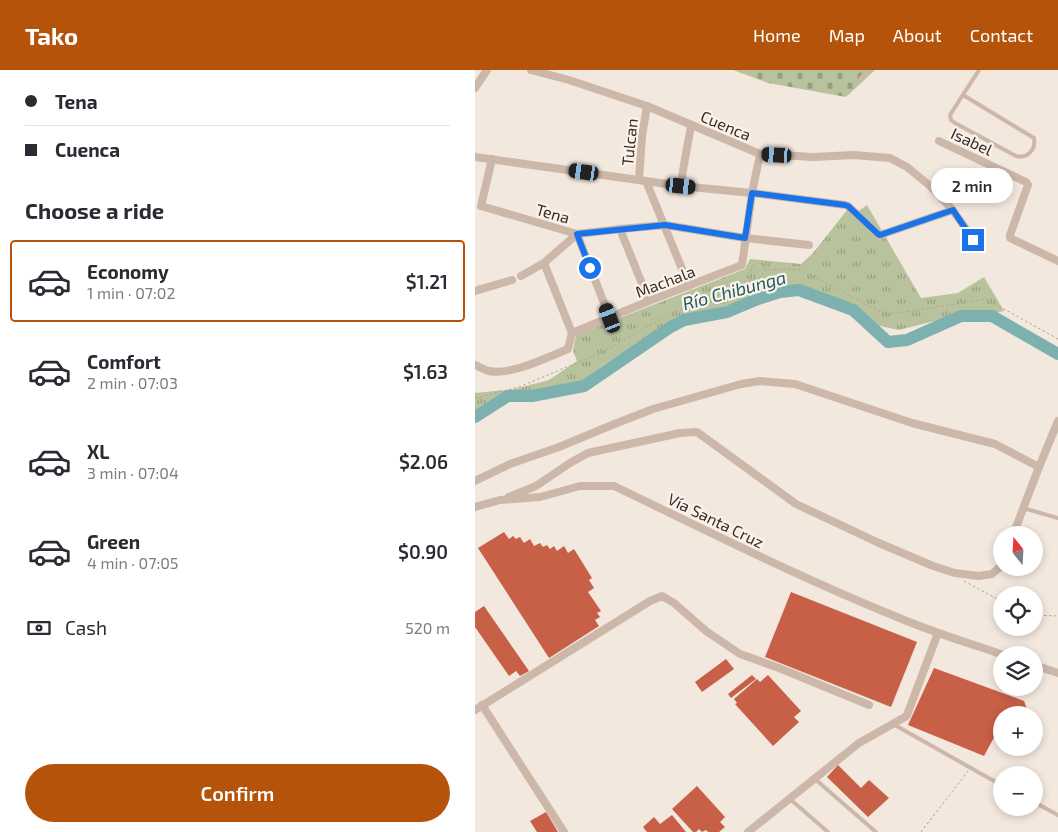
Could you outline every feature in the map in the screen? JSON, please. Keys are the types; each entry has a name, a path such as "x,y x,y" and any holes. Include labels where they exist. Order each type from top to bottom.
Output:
{"street":[{"path":"475,88 487,70"},
{"name":"Cuenca","path":"531,70 569,80 647,106 760,154 813,157 854,155 890,158 907,167 929,185 953,210 973,240"},
{"name":"Tulcan","path":"647,106 642,136 643,180 665,225 689,286"},
{"path":"681,186 683,164 691,125"},
{"name":"Isabel","path":"939,141 1026,182 1028,185 1010,238 1058,261"},
{"name":"Machala","path":"572,333 742,265 752,193 760,154"},
{"path":"475,157 681,186 845,205 878,234 887,233 953,210"},
{"name":"Tena","path":"492,159 481,206 577,234 610,318"},
{"path":"521,276 544,263 577,234 620,229 665,225 745,238 809,245"},
{"path":"620,229 649,301"},
{"path":"475,365 488,371 513,370 568,349 572,333 544,263"},
{"path":"475,291 512,280"},
{"path":"475,481 510,464 559,447 653,409 741,384 760,381 795,384 912,423 995,444 1039,466"},
{"path":"1016,526 1058,420"},
{"path":"500,500 536,486 588,453 680,433 697,432 796,504 933,566 955,573 979,576 993,573"},
{"name":"Vía Santa Cruz","path":"475,507 500,500 540,497 580,486 614,486 805,578 938,633 993,651"},
{"path":"564,832 477,708 650,601 662,596 674,603 706,631 740,654 869,705"},
{"path":"748,832 859,743 907,715 938,633"},
{"path":"1043,668 1058,673"}],"lane":[{"path":"861,78 870,70"},
{"path":"963,95 1034,138 1034,145 1028,155 1016,156 951,120 950,115 979,70"},
{"path":"1023,508 1058,518"},
{"path":"893,724 993,780"},
{"path":"815,779 876,832"},
{"path":"790,799 828,832"},
{"path":"1043,807 1058,815"}],"path":[{"path":"747,285 752,278 750,270 752,266 757,263 762,264 765,270"},
{"path":"765,270 798,269 887,315 986,299 1058,339"},
{"path":"475,398 519,387 603,352 671,313 722,298 747,285 756,284 765,270"},
{"path":"962,580 993,597"},
{"path":"1043,615 1058,616"},
{"path":"921,832 971,768"}],"green space":[{"path":"733,70 875,70 846,97 768,83"},
{"path":"851,205 857,212 867,205 921,298 958,293 984,277 1004,311 989,314 971,312 899,330 875,325 845,304 818,291 794,286 763,291 733,304 691,315 663,326 576,385 494,400 475,410 475,393 514,389 549,380 577,361 573,351 576,335 745,269 750,259 801,264 813,253"}],"building":[{"path":"504,532 509,539 513,536 516,539 520,537 524,543 530,539 534,546 540,543 543,547 547,545 550,549 554,546 557,551 564,546 568,553 574,549 592,578 589,580 594,588 588,592 601,611 597,613 600,617 595,620 599,626 549,658 478,548"},
{"path":"791,592 917,642 891,707 765,657"},
{"path":"484,606 529,671 520,676 516,671 509,676 475,627 475,612"},
{"path":"726,659 734,669 702,692 695,682"},
{"path":"934,668 993,690 993,696 1010,696 1024,701 1026,706 993,706 993,739 984,756 908,725"},
{"path":"752,675 756,679 731,698 728,694"},
{"path":"768,675 801,711 794,717 799,722 773,746 735,704 737,703 734,699 757,679 760,682"},
{"path":"838,765 861,788 869,780 889,798 868,817 827,777"},
{"path":"697,786 725,817 720,822 725,827 719,832 708,832 706,830 702,832 699,829 693,832 672,809"},
{"path":"546,812 558,832 537,832 530,821"},
{"path":"672,815 686,832 647,832 643,827 654,817 660,824"}],"waterway":[{"name":"Río Chibunga","path":"475,417 508,396 532,396 584,386 669,328 684,320 727,312 780,292 799,290 853,310 888,342 907,340 961,316 992,316 1058,354"}],"route":[{"path":"590,268 577,234 665,225 745,238 752,193 845,205 880,235 953,210 973,240"}]}
